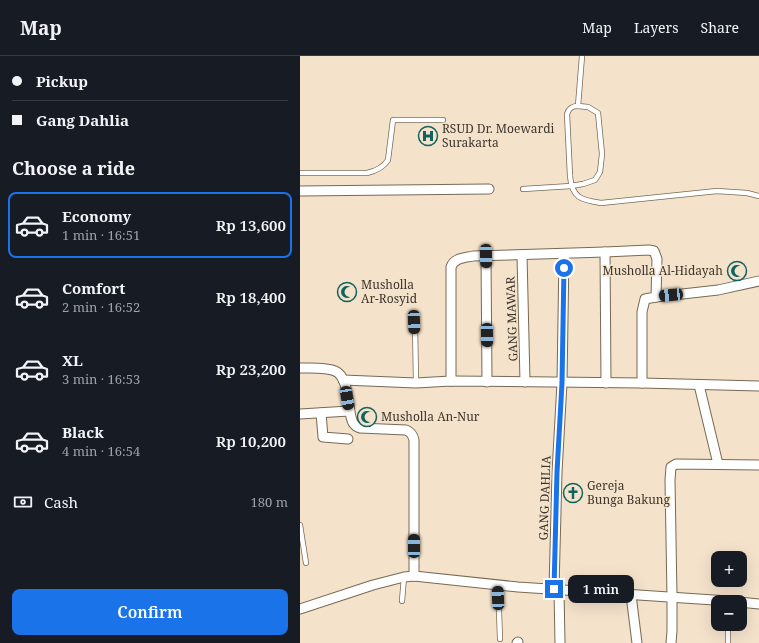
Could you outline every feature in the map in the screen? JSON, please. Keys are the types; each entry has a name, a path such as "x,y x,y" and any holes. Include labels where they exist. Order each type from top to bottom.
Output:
{"street":[{"path":"300,191 489,189"},
{"path":"450,381 450,267 455,261 461,258 473,256 649,250 654,252 656,259 656,297"},
{"path":"605,252 606,383"},
{"name":"GANG DAHLIA","path":"560,643 556,590 557,472 562,383 564,254"},
{"name":"GANG MAWAR","path":"522,255 525,382"},
{"path":"486,256 487,382"},
{"path":"642,383 642,312 646,299 718,290 759,281"},
{"path":"300,368 334,370 338,373 344,380 352,423 357,427 406,430 413,436 409,576"},
{"path":"344,380 416,383 450,381 759,386"},
{"path":"699,385 718,464"},
{"path":"300,414 349,411"},
{"path":"321,413 323,437 348,439"},
{"path":"671,643 671,467 676,464 759,465"},
{"path":"300,609 373,585 409,576 556,590 711,600"},
{"path":"631,595 637,643"},
{"path":"747,603 759,604"}],"lane":[{"path":"578,106 582,56"},
{"path":"523,189 571,186 595,180 600,172 602,154 598,113 588,107 578,106 574,106 569,109 567,114 570,176 571,186 576,195 586,201 601,203 717,191 747,193 759,196"},
{"path":"300,173 373,172 384,165 388,160 393,120 443,120"},
{"path":"414,322 416,383"},
{"path":"300,525 306,563"},
{"path":"402,601 409,576"},
{"path":"498,584 500,639"},
{"path":"728,631 728,643"}],"place":[{"name":"RSUD Dr. Moewardi Surakarta","path":"428,136"},
{"name":"Musholla Al-Hidayah","path":"737,271"},
{"name":"Musholla Ar-Rosyid","path":"347,292"},
{"name":"Musholla An-Nur","path":"367,417"},
{"name":"Gereja Bunga Bakung","path":"573,493"}],"route":[{"path":"554,589 557,472 562,383 564,268"}]}
